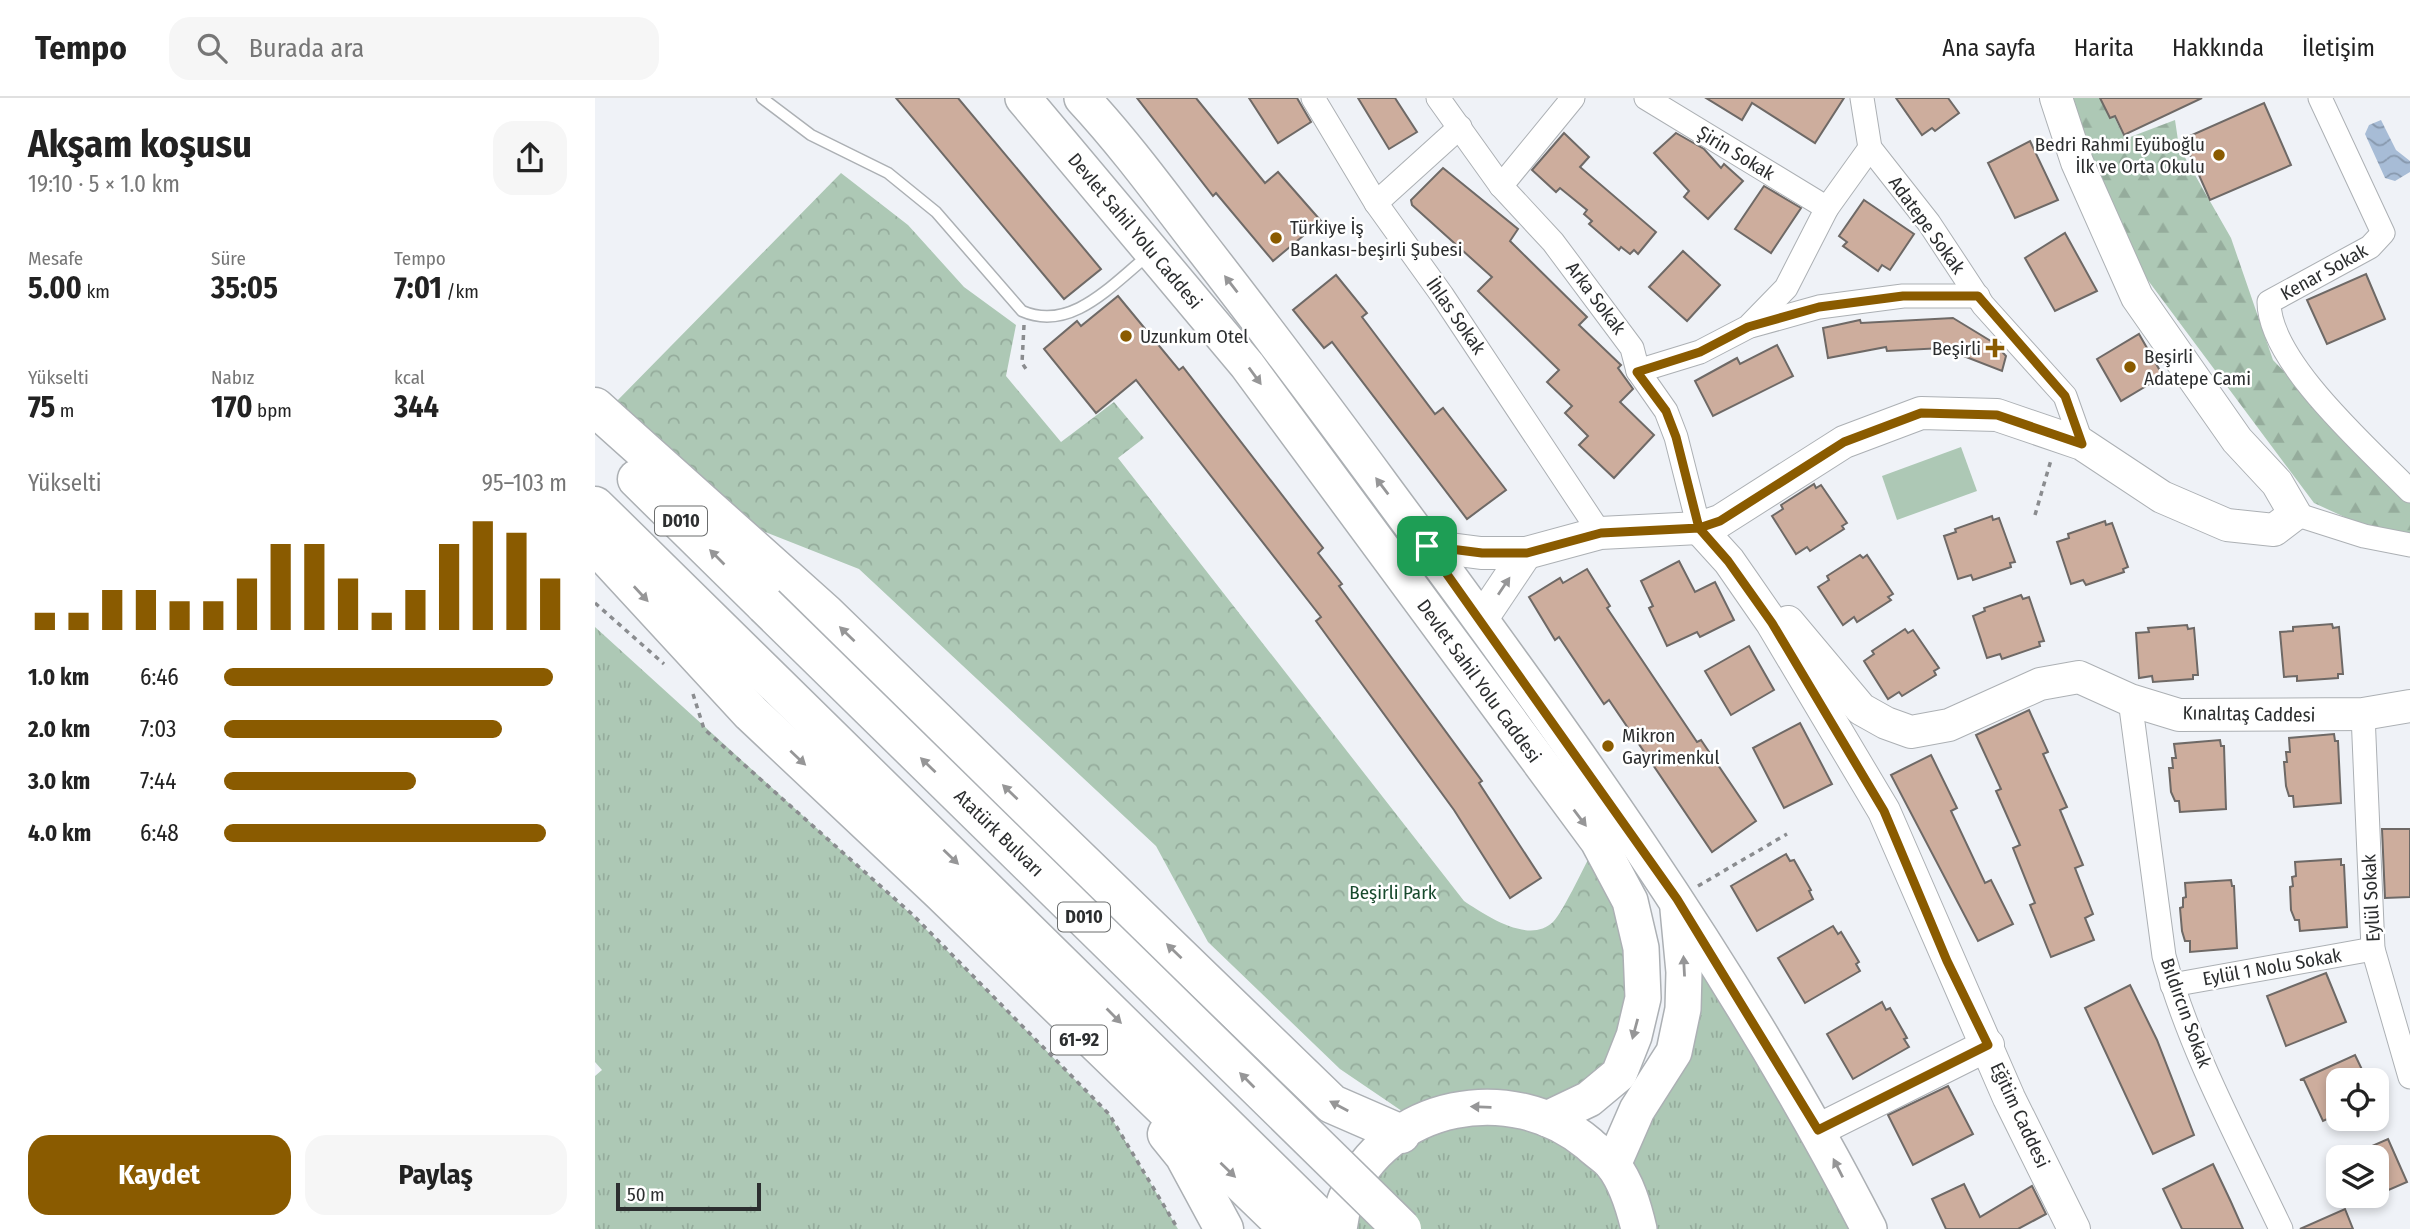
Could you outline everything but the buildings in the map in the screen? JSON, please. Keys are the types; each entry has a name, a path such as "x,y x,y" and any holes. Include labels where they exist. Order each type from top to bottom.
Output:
{"highway":[{"path":"595,407 825,614 1332,1104 1401,1134"},
{"name":"Atatürk Bulvarı","path":"595,438 1402,1229"},
{"name":"D010","path":"595,506 1331,1229"},
{"path":"595,544 751,713 1289,1229"},
{"name":"61-92","path":"913,866 994,959 1136,1093 1184,1155 1224,1229"}],"main road":[{"name":"Devlet Sahil Yolu Caddesi","path":"1023,98 1247,365 1598,841 1630,901 1641,948 1643,998 1634,1036 1619,1074 1589,1099 1547,1119"},
{"name":"Devlet Sahil Yolu Caddesi","path":"1088,100 1275,340 1427,546 1677,899 1818,1130 1869,1229"},
{"name":"Devlet Sahil Yolu Caddesi","path":"1613,1165 1637,1110 1674,1052 1683,1009 1684,972 1677,899"},
{"path":"1339,1229 1347,1198 1376,1154 1418,1122 1468,1106 1521,1108 1569,1128 1613,1165 1633,1203 1639,1229"}],"street":[{"name":"İhlas Sokak","path":"1313,98 1376,203 1449,305 1601,533"},
{"name":"Arka Sokak","path":"1438,98 1501,186 1553,242 1632,348 1637,372 1666,411 1679,449 1699,528"},
{"path":"1501,186 1573,98"},
{"name":"Şirin Sokak","path":"1646,98 1827,208"},
{"name":"Adatepe Sokak","path":"1862,98 1870,148 1929,223 1978,296 2065,396 2070,440"},
{"path":"2056,98 2077,162 2137,297 2237,440 2277,483 2295,514 2364,537 2410,545"},
{"name":"Kenar Sokak","path":"2320,98 2383,233 2371,247 2269,302 2269,319 2283,351 2342,422 2410,491"},
{"path":"1376,203 1460,127"},
{"path":"1748,327 1786,288 1827,208 1870,148"},
{"path":"1637,372 1700,352 1748,327 1819,307 1903,296 1978,296"},
{"path":"1427,546 1482,553 1527,553 1601,533 1699,528 1720,521 1844,442 1921,413 1997,415 2070,440 2162,497 2227,525 2274,530 2295,514"},
{"name":"Eğitim Caddesi","path":"1699,528 1745,584 1793,657 1884,811 1947,961 1988,1045 2009,1098 2074,1229"},
{"path":"1481,620 1527,553"},
{"name":"Kınalıtaş Caddesi","path":"1745,584 1807,642 1861,709 1886,723 1911,732 1949,725 2040,684 2079,677 2130,700 2179,715 2363,714 2410,706"},
{"name":"Bıldırcın Sokak","path":"2130,700 2164,956 2172,985 2195,1045 2281,1229"},
{"name":"Eylül Sokak","path":"2363,714 2373,950 2410,1077"},
{"name":"Eylül 1 Nolu Sokak","path":"2172,985 2373,950"},
{"path":"1818,1130 1988,1045"}],"lane":[{"path":"762,98 811,135 888,173 926,204 1025,313 1038,319 1067,315 1084,306 1153,252"}],"path":[{"path":"1025,313 1022,363 1026,369"},
{"path":"2035,516 2070,440"},
{"path":"595,603 672,671"},
{"path":"692,690 704,729 912,915 1109,1114 1178,1229"},
{"path":"1677,899 1787,834"}],"green space":[{"path":"2065,98 2105,98 2125,139 2175,120 2179,147 2231,238 2273,360 2410,502 2410,535 2364,526 2314,503 2147,279 2082,152"},
{"name":"Beşirli Park","path":"841,173 908,225 964,287 1016,325 1006,376 1061,442 1114,402 1144,438 1118,458 1464,901 1507,925 1532,930 1543,928 1557,917 1598,841 1643,998 1589,1099 1418,1122 1340,1069 1208,942 1156,846 859,569 745,524 612,406"},
{"path":"1961,447 1977,491 1897,520 1882,476"},
{"path":"595,627 912,915 1109,1114 1178,1229 595,1229 595,1076 602,1070 595,1062"},
{"path":"1681,937 1869,1229 1339,1229 1376,1154 1468,1106 1613,1164 1660,1077"}],"water":[{"path":"2381,120 2396,150 2410,161 2410,172 2395,181 2385,178 2365,134 2369,125"}],"place":[{"name":"Bedri Rahmi Eyüboğlu İlk ve Orta Okulu","path":"2219,155"},
{"name":"Türkiye İş Bankası-beşirli Şubesi","path":"1276,238"},
{"name":"Uzunkum Otel","path":"1126,336"},
{"name":"Beşirli","path":"1995,348"},
{"name":"Beşirli Adatepe Cami","path":"2130,367"},
{"name":"Mikron Gayrimenkul","path":"1608,746"}],"route":[{"path":"1427,546 1482,553 1527,553 1601,533 1699,528 1676,437 1666,411 1637,372 1700,352 1748,327 1819,307 1903,296 1978,296 1983,305 2065,396 2082,444 1997,415 1921,413 1844,442 1752,498 1720,521 1699,528 1728,561 1772,623 1884,811 1947,961 1988,1045 1818,1130 1677,899 1427,546"}]}
